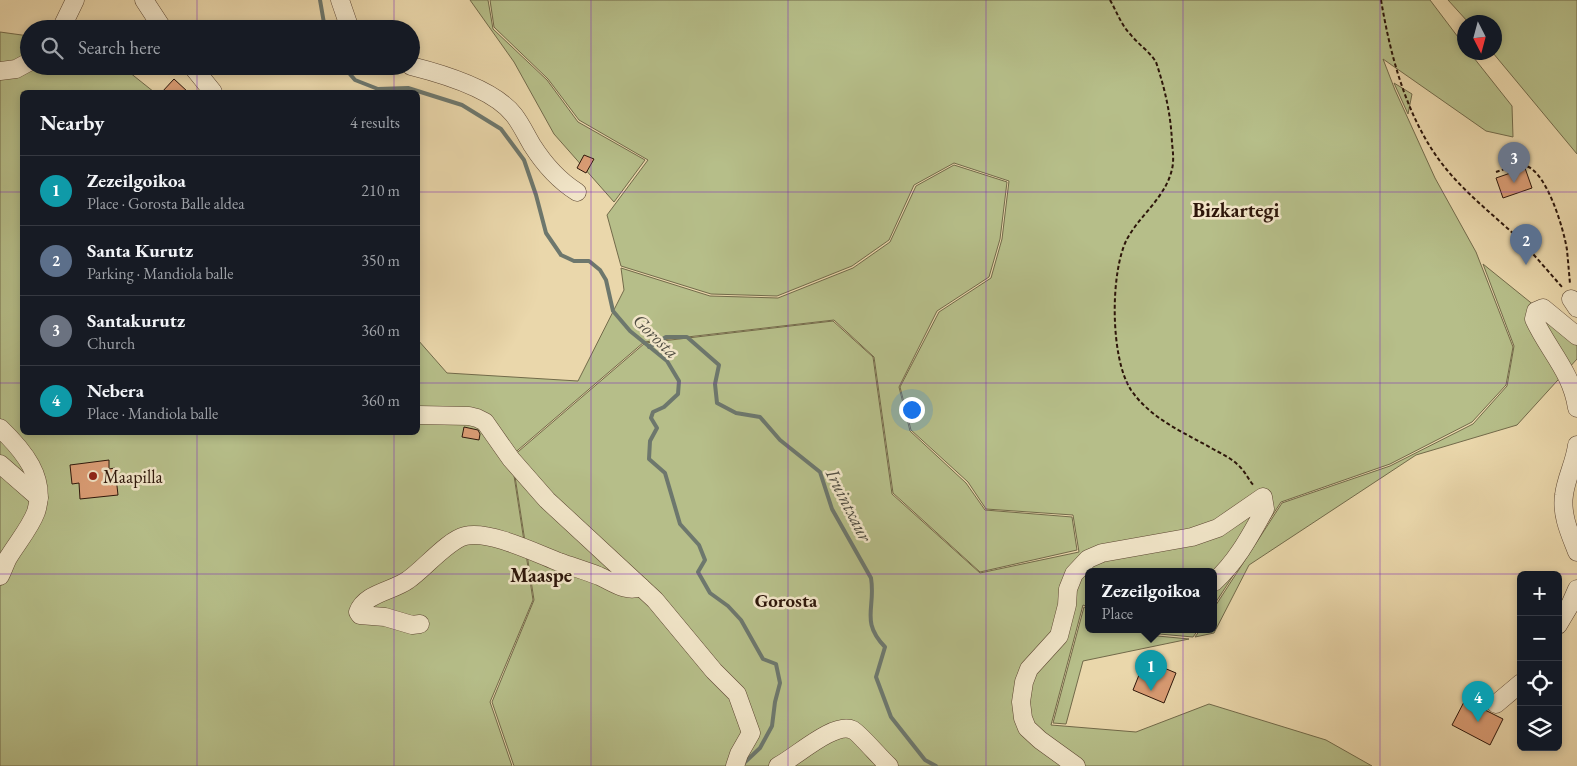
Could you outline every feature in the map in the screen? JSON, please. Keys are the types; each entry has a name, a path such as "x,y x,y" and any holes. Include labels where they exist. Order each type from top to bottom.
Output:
{"street":[{"path":"65,20 75,0"},
{"path":"144,0 157,20"},
{"path":"340,0 347,20"},
{"path":"0,71 20,67"},
{"path":"420,69 464,84 500,101 515,116 550,170 563,184 577,192"},
{"path":"199,75 211,90"},
{"path":"1577,336 1543,308 1536,311 1534,319 1539,331 1561,364 1575,393 1577,408"},
{"path":"420,415 469,416 485,422 511,459 546,500 660,605 714,671 737,694 751,733 739,754 735,766"},
{"path":"0,428 31,465 39,486 36,512 7,560 0,576"},
{"path":"1577,445 1564,494 1563,508 1566,523 1577,552"},
{"path":"0,464 39,498"},
{"path":"1076,766 1040,740 1027,728 1023,718 1021,702 1024,682 1029,669 1059,636 1067,605 1068,589 1074,574 1088,559 1102,553 1192,537 1218,528 1263,497 1265,509 1243,549 1217,579"},
{"path":"420,624 412,625 373,615 360,615 358,612 368,599 402,584 418,573 456,540 464,536 488,537 519,546 606,579 622,587 633,590 641,587"},
{"path":"1562,618 1577,589"},
{"path":"1496,704 1517,686"},
{"path":"778,766 836,729 846,728 854,730 889,766"}],"path":[{"path":"1110,0 1125,28 1156,62 1169,105 1173,156 1172,169 1166,183 1127,240 1116,271 1114,312 1120,361 1125,378 1137,397 1166,424 1238,464 1263,497"},
{"path":"1381,0 1393,59 1418,125 1432,150 1446,169 1469,194 1517,237 1574,304"},
{"path":"1496,172 1511,167 1525,166 1538,172 1558,216 1567,248 1574,304"}],"green space":[{"path":"470,0 488,0 493,29 547,80 578,122 645,160 614,202 554,134 514,62"},
{"path":"490,0 1430,0 1457,36 1457,60 1476,60 1512,106 1513,137 1486,131 1383,59 1435,178 1476,252 1513,347 1506,385 1472,422 1390,464 1281,502 1217,600 1217,568 1085,568 1085,606 1083,605 1051,725 1136,732 1209,704 1326,740 1372,766 514,766 492,702 534,600 512,457 645,343 833,321 873,357 892,494 980,573 1079,552 1073,515 986,509 968,482 911,430 900,387 939,312 991,278 1002,239 1009,181 954,163 914,185 889,240 852,266 777,296 711,294 621,266 607,215 648,160 579,120 548,79 494,27"},
{"path":"1448,0 1577,0 1577,154 1499,60 1502,60 1502,15 1462,15"},
{"path":"0,32 20,35 20,75 133,75 152,90 20,90 20,435 420,435 420,342 447,373 578,381 624,290 621,268 710,296 778,298 853,268 890,242 916,186 954,165 1007,182 1000,239 989,277 937,311 899,387 910,431 966,483 985,510 1072,517 1077,550 980,572 893,493 874,357 834,320 644,342 511,456 533,600 490,702 512,766 0,766"},
{"path":"1394,83 1412,94 1408,114"},
{"path":"1483,264 1577,340 1577,359 1517,425 1416,455 1249,565 1217,627 1217,603 1282,503 1390,466 1473,424 1507,386 1514,346"},
{"path":"1084,607 1085,633 1143,633 1189,639 1083,661 1066,724 1053,723"},
{"path":"1148,633 1196,633 1193,637"},
{"path":"1198,633 1214,633 1195,637"}],"building":[{"path":"174,79 186,90 164,90"},
{"path":"584,155 594,159 586,173 577,168"},
{"path":"1525,168 1532,188 1503,198 1496,178"},
{"path":"464,427 478,430 480,434 479,440 462,437"},
{"name":"Maapilla","path":"109,460 109,469 115,468 118,495 80,499 79,483 72,484 70,465"},
{"path":"1145,660 1176,673 1164,703 1133,690"},
{"path":"1465,700 1503,719 1490,745 1452,725"}],"waterway":[{"name":"Gorosta","path":"320,0 323,20"},
{"name":"Gorosta","path":"351,75 355,80 378,89 408,88 414,90"},
{"name":"Gorosta","path":"420,92 462,105 501,129 524,160 546,233 561,255 574,261 589,261 600,270 606,280 613,311 630,331 667,361 679,381 678,394 664,407 653,412 651,418 657,428 650,441 649,459 665,473 680,524 699,545 705,560 698,572 710,593 728,606 741,620 763,659 776,664 780,683 772,726 760,748 743,764"},
{"name":"Iruintxaur","path":"649,347 666,337 687,337 719,365 715,384 717,403 736,413 760,417 780,440 820,472 832,509 871,578 871,622 877,638 885,647 876,677 891,717 925,760 936,766"}],"place":[{"name":"Santakurutz","path":"1514,183"},
{"name":"Santa Kurutz","path":"1526,265"},
{"name":"Maapilla","path":"93,476"},
{"name":"Zezeilgoikoa","path":"1151,691"},
{"name":"Nebera","path":"1478,722"}],"district":[{"name":"Bizkartegi","path":"1236,210"},
{"name":"Maaspe","path":"541,575"},
{"name":"Gorosta","path":"786,600"}]}
